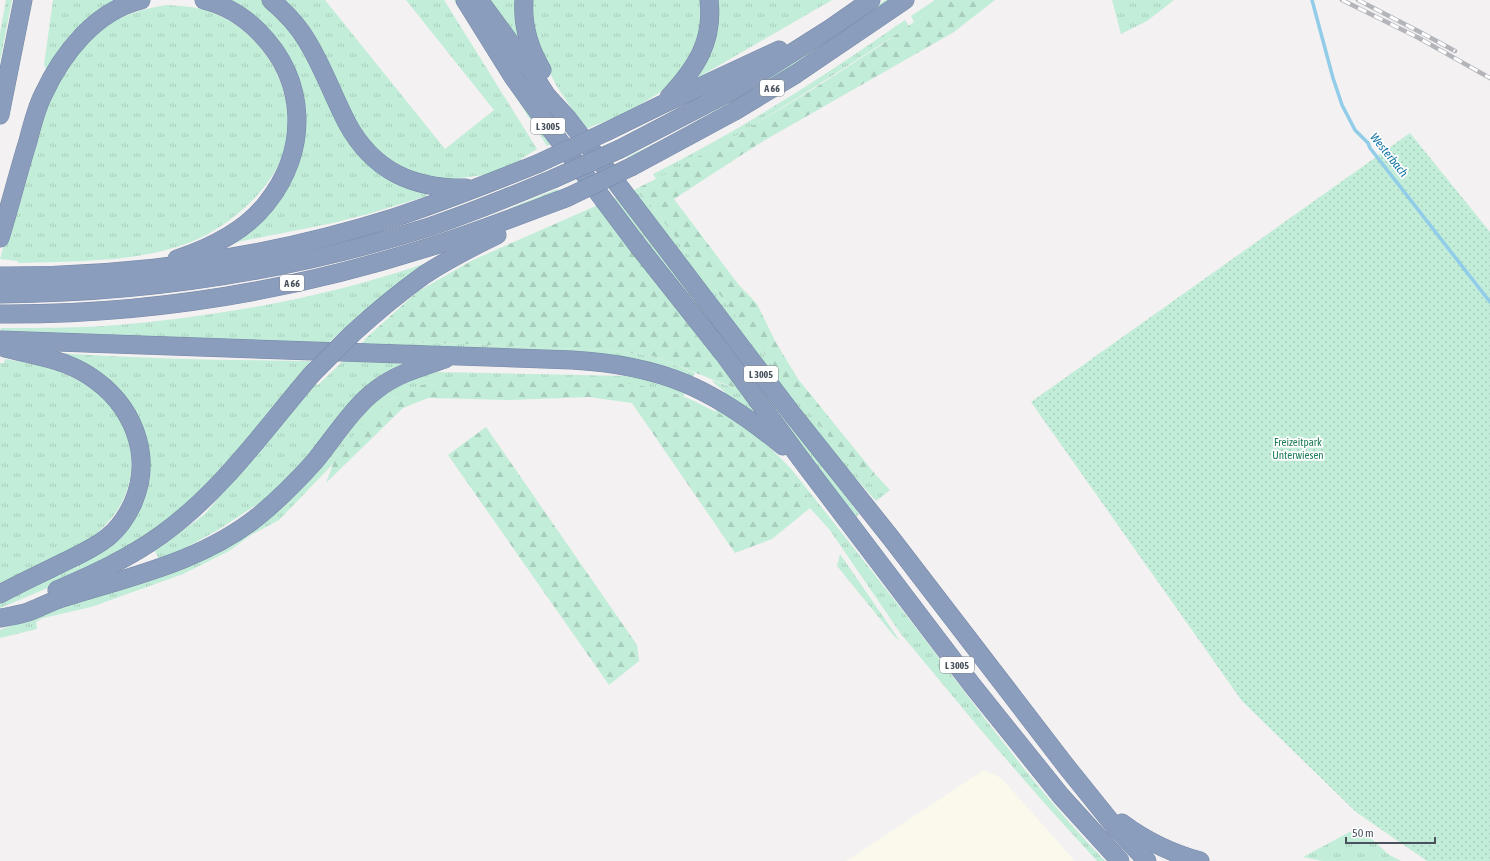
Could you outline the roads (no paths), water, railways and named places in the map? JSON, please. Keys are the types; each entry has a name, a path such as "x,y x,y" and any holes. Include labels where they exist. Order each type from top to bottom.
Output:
{"highway":[{"path":"0,115 23,0"},
{"path":"0,238 33,122 42,95 55,72 78,41 96,23 121,7 141,0"},
{"path":"141,270 186,256 208,246 233,233 251,220 266,204 283,179 292,159 297,122 295,97 288,74 276,51 255,28 241,16 227,8 204,0"},
{"path":"271,0 290,18 307,40 347,123 361,145 376,161 394,174 416,182 440,187 476,188"},
{"name":"L 3005","path":"465,0 513,77 549,127 736,371 972,685 1061,796 1120,861"},
{"name":"L 3005","path":"479,0 531,71 547,96 568,119 788,409 891,538 1066,766 1115,826 1147,861"},
{"path":"524,0 523,14 528,42 534,57 568,119"},
{"path":"661,105 690,73 706,44 709,28 709,0"},
{"name":"A 66","path":"6,294 67,292 155,285 202,279 294,262 377,242 429,226 503,200 620,149 735,89 831,28 871,0"},
{"name":"A 66","path":"3,314 59,313 144,306 236,294 281,286 376,263 422,250 472,233 568,196 633,166 733,112 796,74 905,0"},
{"path":"8,276 141,270 228,258 314,240 392,218 476,188 537,164 757,60 831,28"},
{"path":"1,618 21,605 119,562 162,534 198,504 222,480 312,374 352,334 392,299 425,275 466,250 544,211 568,196"},
{"path":"0,340 572,360 606,363 648,370 688,384 719,399 752,421 803,462"},
{"path":"0,347 65,363 78,369 101,384 121,405 129,416 138,437 141,460 139,484 133,502 124,518 108,537 87,551 0,594"},
{"path":"1,618 27,612 57,600 170,565 208,548 260,515 293,485 361,404 375,390 404,374 453,356"},
{"path":"1066,766 1123,823 1135,832 1163,848 1200,861"}],"waterway":[{"name":"Westerbach","path":"1312,0 1333,78 1342,105 1355,130 1368,143 1370,148 1490,302"}],"railway":[{"path":"1342,0 1417,37 1490,78"},
{"path":"1358,0 1455,51"}],"park label":[{"name":"Freizeitpark Unterwiesen","path":"1298,448"}]}
